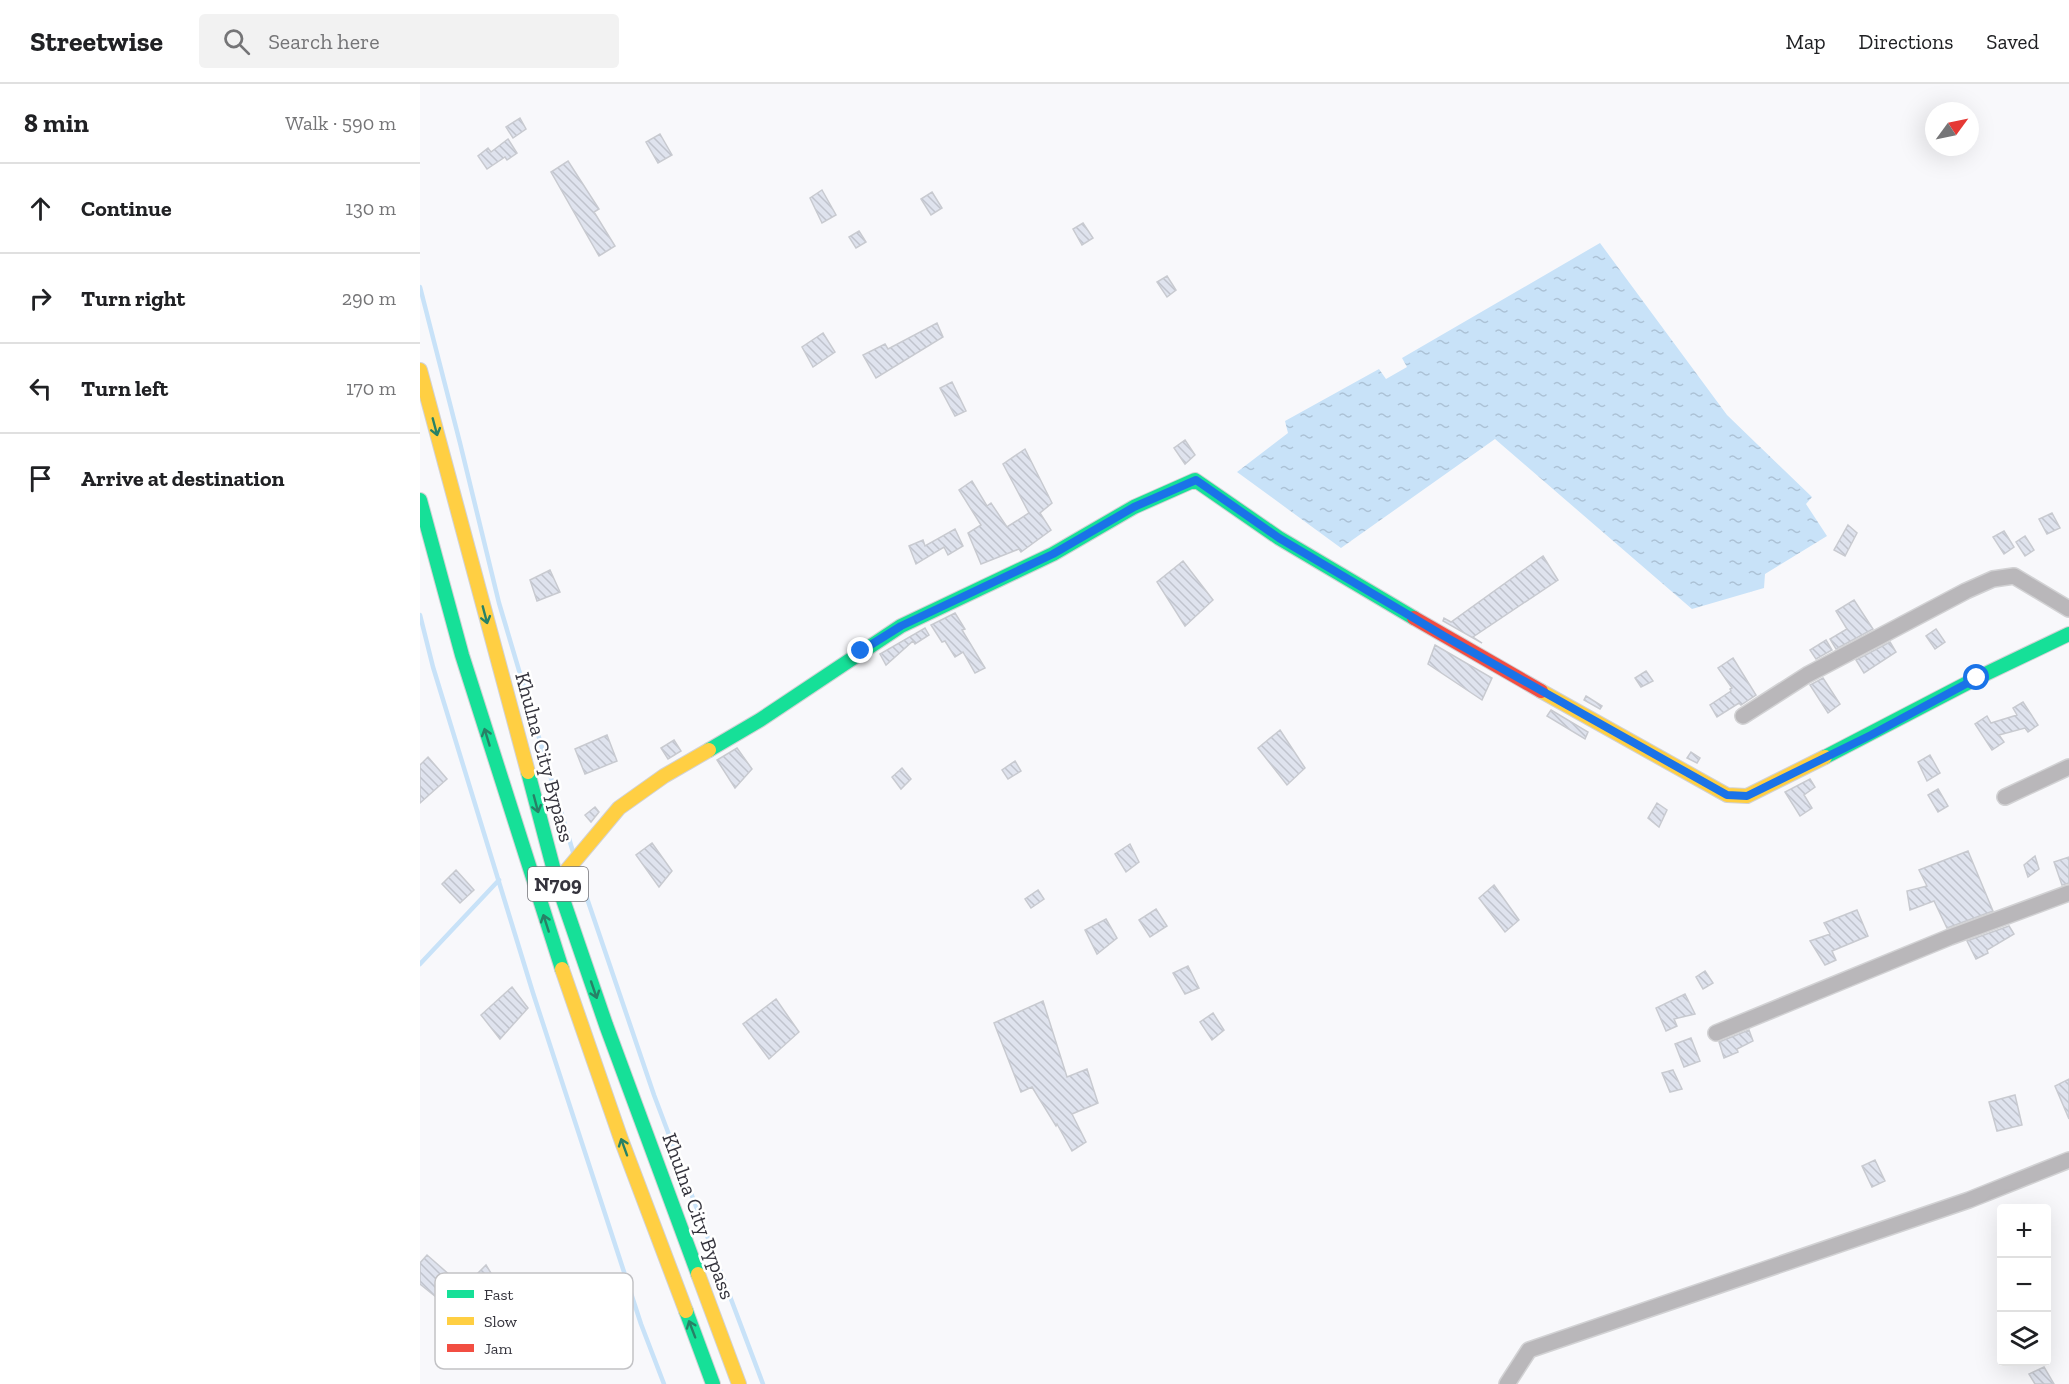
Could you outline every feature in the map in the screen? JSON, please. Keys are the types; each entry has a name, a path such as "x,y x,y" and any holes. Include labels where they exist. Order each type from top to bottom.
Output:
{"main road":[{"name":"Khulna City Bypass","path":"420,370 557,882 606,1024 739,1384"},
{"path":"557,882 619,808 664,776 760,720 861,651 901,626 1053,554 1134,507 1196,480 1279,538 1444,636 1727,795 1747,796 1871,735 1977,678 2069,634"},
{"name":"N709","path":"421,508 462,655 564,977 622,1142 713,1384"}],"street":[{"path":"1743,716 1807,675 1966,591 1994,579 2014,576 2069,609"},
{"path":"2006,797 2069,767"},
{"path":"1716,1033 1950,938 2069,893"},
{"path":"1507,1384 1529,1350 1969,1200 2069,1160"}],"water":[{"path":"1600,243 1727,415 1812,497 1806,504 1827,536 1765,574 1764,588 1692,609 1495,439 1341,548 1237,472 1288,433 1285,421 1379,369 1386,379 1407,367 1402,358"}],"building":[{"path":"520,118 526,129 513,138 506,127"},
{"path":"660,134 672,155 658,163 646,142"},
{"path":"508,139 517,153 507,160 505,157 487,169 478,156 488,148 491,152"},
{"path":"568,161 599,209 594,212 615,246 599,256 551,172"},
{"path":"822,190 836,215 822,223 810,198"},
{"path":"932,192 942,208 931,215 921,199"},
{"path":"1083,223 1093,238 1082,245 1073,229"},
{"path":"859,231 866,242 856,248 849,237"},
{"path":"1167,276 1176,290 1167,297 1157,282"},
{"path":"937,323 943,337 876,378 863,355 885,344 888,349"},
{"path":"823,333 835,352 813,367 802,347"},
{"path":"952,382 966,411 955,416 940,388"},
{"path":"1185,440 1195,455 1185,464 1174,448"},
{"path":"1025,449 1052,503 1040,513 1051,530 1021,552 1019,549 981,564 968,533 981,525 959,490 972,481 987,506 991,503 1007,527 1029,513 1003,464"},
{"path":"2052,513 2060,528 2047,534 2039,519"},
{"path":"1848,525 1857,533 1845,556 1834,550"},
{"path":"955,529 963,546 948,555 944,547 916,564 909,546 923,540 925,546"},
{"path":"2004,531 2014,547 2004,554 1993,537"},
{"path":"2025,536 2034,550 2025,556 2016,542"},
{"path":"1543,556 1558,580 1473,637 1482,643 1443,621 1444,618 1451,622"},
{"path":"1183,561 1213,600 1185,626 1157,582"},
{"path":"550,570 560,592 537,601 530,580"},
{"path":"1854,600 1873,629 1836,649 1830,639 1847,629 1836,611"},
{"path":"955,613 965,629 962,630 985,668 975,673 963,652 955,657 931,625"},
{"path":"925,628 929,635 915,644 913,641 886,665 880,654"},
{"path":"1936,629 1945,642 1935,649 1926,636"},
{"path":"1826,640 1832,650 1816,659 1810,650"},
{"path":"1890,642 1896,652 1864,673 1856,660"},
{"path":"1435,645 1492,678 1482,700 1428,664"},
{"path":"1733,658 1756,695 1717,717 1710,705 1732,688 1718,668"},
{"path":"1646,671 1653,681 1641,687 1635,678"},
{"path":"1823,678 1840,704 1828,713 1810,685"},
{"path":"1586,696 1602,706 1600,709 1584,700"},
{"path":"2023,702 2038,725 2028,732 2025,728 1999,735 2004,742 1992,750 1975,724 1987,716 1991,723 2017,715 2013,708"},
{"path":"1551,710 1588,732 1585,739 1547,716"},
{"path":"1280,730 1305,768 1287,785 1258,748"},
{"path":"607,735 617,761 585,774 575,749"},
{"path":"674,740 681,751 668,759 661,748"},
{"path":"737,748 752,769 735,788 717,760"},
{"path":"1691,752 1700,758 1697,763 1687,758"},
{"path":"1930,755 1940,773 1927,781 1918,762"},
{"path":"428,757 447,779 420,803 420,765"},
{"path":"1015,761 1021,771 1008,779 1002,770"},
{"path":"902,768 911,779 901,789 892,777"},
{"path":"1810,779 1815,787 1804,795 1812,808 1800,816 1785,792"},
{"path":"1938,789 1948,806 1938,812 1928,795"},
{"path":"1657,803 1667,810 1659,827 1648,818"},
{"path":"595,807 599,812 591,822 585,815"},
{"path":"652,843 672,871 659,887 636,855"},
{"path":"1130,844 1139,862 1126,872 1115,854"},
{"path":"1968,851 1993,911 1947,928 1934,901 1910,910 1907,891 1927,886 1919,870"},
{"path":"2035,856 2039,869 2028,877 2024,865"},
{"path":"2069,857 2069,883 2062,885 2054,862"},
{"path":"456,870 474,890 460,903 442,884"},
{"path":"1494,885 1519,920 1505,932 1479,898"},
{"path":"1038,890 1044,899 1031,908 1025,899"},
{"path":"1156,909 1167,926 1150,937 1139,920"},
{"path":"1857,910 1868,936 1832,951 1836,960 1825,965 1810,941 1830,934 1824,923"},
{"path":"1106,919 1117,938 1097,954 1085,930"},
{"path":"2009,926 2014,934 1976,959 1967,941"},
{"path":"1188,966 1199,988 1185,994 1173,973"},
{"path":"1705,971 1713,983 1703,989 1696,977"},
{"path":"512,987 528,1008 500,1039 481,1015"},
{"path":"1685,994 1695,1014 1674,1019 1677,1026 1666,1031 1656,1008"},
{"path":"776,999 799,1032 769,1059 743,1024"},
{"path":"1043,1001 1067,1077 1087,1069 1098,1103 1072,1114 1086,1142 1072,1151 1032,1087 1021,1092 994,1023"},
{"path":"1213,1013 1224,1030 1212,1040 1200,1022"},
{"path":"1749,1030 1753,1041 1737,1049 1738,1052 1724,1058 1719,1042"},
{"path":"1691,1038 1700,1061 1684,1067 1675,1044"},
{"path":"1673,1070 1682,1089 1670,1092 1662,1073"},
{"path":"2069,1079 2069,1119 2055,1086"},
{"path":"2015,1095 2022,1125 1997,1131 1989,1102"},
{"path":"1875,1160 1885,1181 1872,1187 1862,1166"},
{"path":"427,1255 447,1273 435,1273 435,1296 420,1284 420,1263"},
{"path":"486,1265 491,1273 478,1273"},
{"path":"2044,1367 2054,1384 2035,1384 2029,1374"}],"waterway":[{"path":"420,287 499,603 573,852"},
{"path":"420,615 433,667 533,993 624,1273"},
{"path":"577,869 654,1095 763,1384"},
{"path":"420,964 499,880"},
{"path":"633,1299 664,1384"}],"traffic: fast":[{"path":"709,750 760,720 901,626 1053,554 1134,507 1195,480 1279,538 1414,618"},
{"path":"420,500 462,655 562,969"},
{"path":"1825,757 1977,678 2069,634"},
{"path":"528,772 557,882 606,1025 698,1274"},
{"path":"686,1311 713,1384"}],"traffic: slow":[{"path":"420,370 528,772"},
{"path":"1541,691 1727,795 1747,796 1825,757"},
{"path":"557,882 619,808 664,776 709,750"},
{"path":"562,969 622,1142 686,1311"},
{"path":"698,1274 739,1384"}],"traffic: jam":[{"path":"1414,618 1541,691"}],"route":[{"path":"861,651 901,626 1053,554 1134,507 1196,480 1279,538 1444,636 1727,795 1747,796 1871,735 1977,678"}]}
